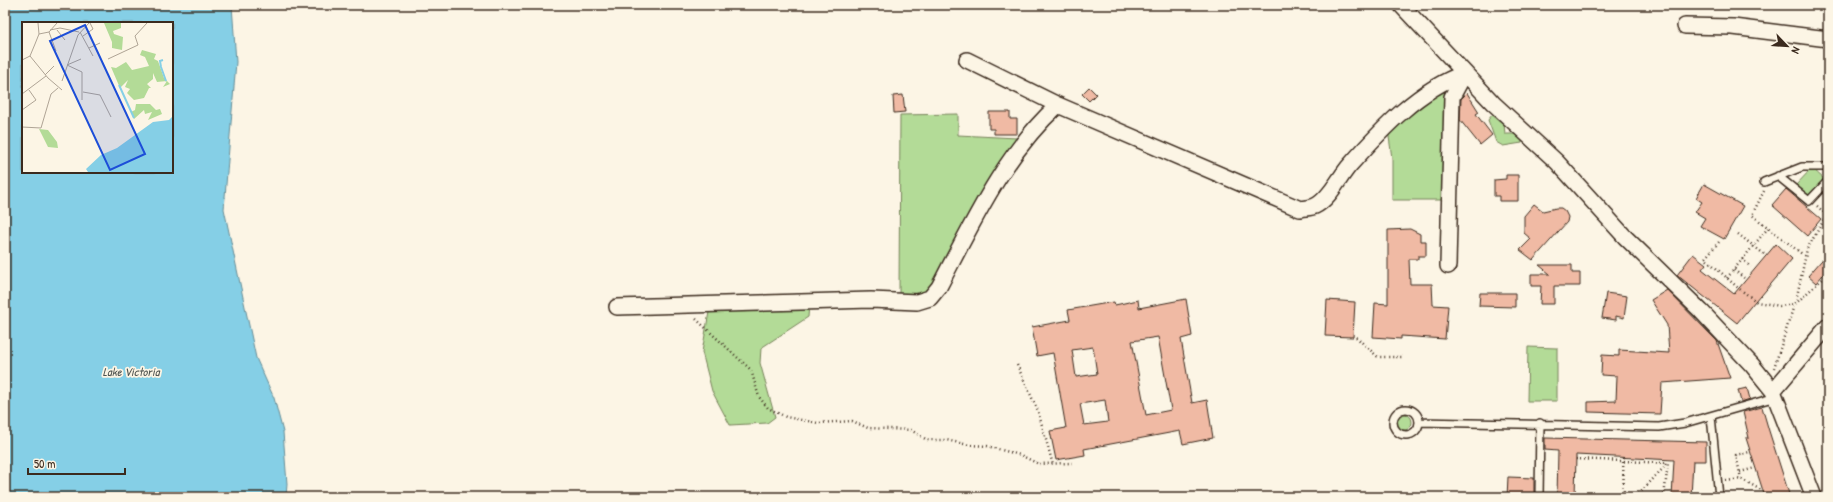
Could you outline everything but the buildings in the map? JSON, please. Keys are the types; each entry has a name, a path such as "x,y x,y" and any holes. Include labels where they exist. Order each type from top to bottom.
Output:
{"street":[{"path":"1401,5 1494,103 1557,162 1631,242 1702,311 1752,365 1772,391 1814,497"},
{"path":"1685,26 1733,28 1828,39"},
{"path":"968,60 1058,105 1300,209 1314,207 1321,202 1349,166 1404,111 1424,94 1447,79 1465,73"},
{"path":"1448,266 1452,97 1465,73"},
{"path":"617,307 871,300 917,302 930,298 939,287 990,192 1037,126 1058,105"},
{"path":"1772,391 1828,326"}],"lane":[{"path":"1767,180 1802,167 1828,167"},
{"path":"1778,176 1806,201 1811,200 1828,180"},
{"path":"1420,422 1540,423 1659,427 1711,416 1772,391"},
{"path":"1711,416 1719,497"},
{"path":"1539,497 1540,423"}],"path":[{"path":"1767,180 1752,215 1806,257"},
{"path":"1772,391 1810,243 1827,214 1811,200"},
{"path":"1728,278 1768,228"},
{"path":"1738,234 1764,254"},
{"path":"1718,242 1705,258 1757,302 1780,306 1795,304 1828,274"},
{"path":"1742,259 1751,267"},
{"path":"1734,270 1744,278"},
{"path":"693,316 751,370 760,397 768,408 786,417 818,423 852,421 868,428 911,430 927,440 946,440 969,445 987,446 1020,455 1039,464 1053,465 1072,463"},
{"path":"1356,338 1378,357 1404,357"},
{"path":"1017,365 1038,411 1053,465"},
{"path":"1741,479 1736,455 1750,452"},
{"path":"1576,459 1623,459 1668,463"},
{"path":"1623,459 1624,497"},
{"path":"1636,497 1668,463"},
{"path":"1664,497 1668,463"},
{"path":"1740,472 1755,468"},
{"path":"1717,482 1741,479 1763,491"}],"green space":[{"path":"1448,82 1445,200 1392,200 1392,158 1388,130"},
{"path":"958,114 958,135 1017,138 974,207 925,296 899,295 900,115"},
{"path":"1492,115 1504,124 1505,134 1519,134 1522,138 1522,143 1503,146 1496,142 1488,120"},
{"path":"1812,168 1825,180 1808,198 1795,186"},
{"path":"809,305 808,317 761,348 760,363 775,417 767,423 730,425 712,391 702,352 709,312"},
{"path":"1528,347 1557,348 1557,401 1527,401"},
{"path":"1404,414 1411,419 1412,422 1407,429 1404,430 1397,425 1396,422 1401,415"}],"water":[{"name":"Lake Victoria","path":"5,5 232,5 236,62 224,209 256,358 274,398 283,432 287,484 286,497 5,497"}]}
